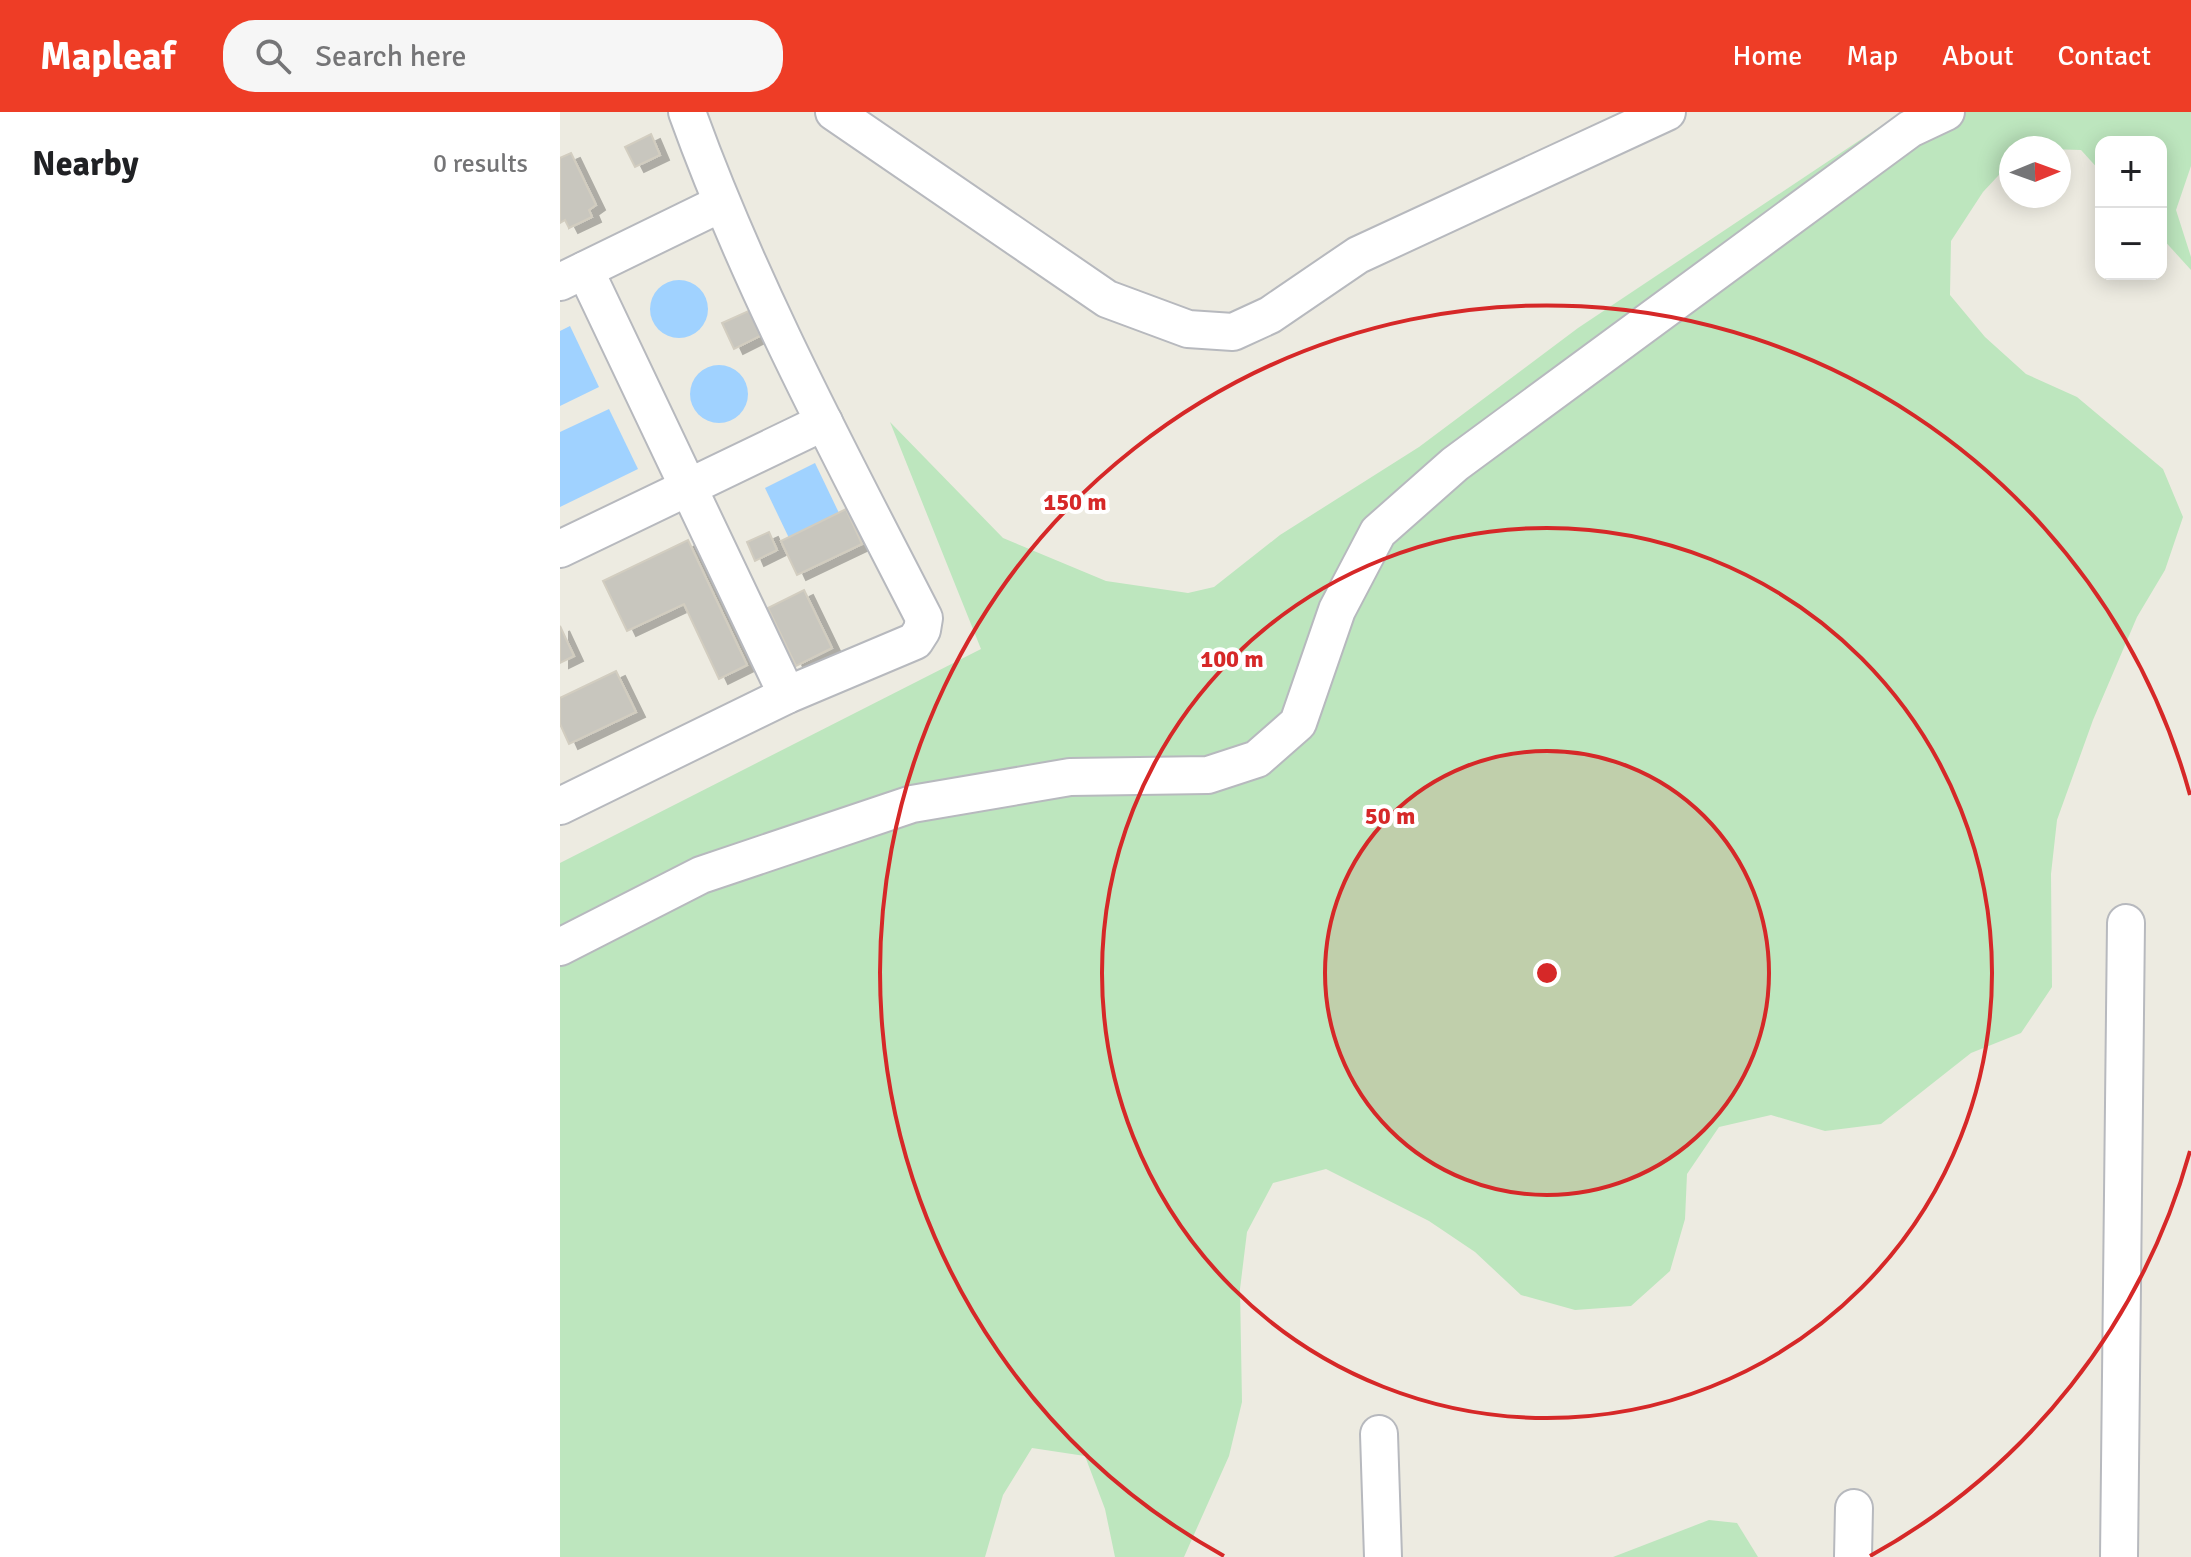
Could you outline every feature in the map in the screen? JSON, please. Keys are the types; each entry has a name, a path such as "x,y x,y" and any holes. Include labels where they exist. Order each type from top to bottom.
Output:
{"street":[{"path":"564,793 915,641 922,630 924,618 824,422 720,204 687,112"},
{"path":"834,112 1107,299 1188,329 1233,332 1270,315 1358,255 1667,112"},
{"path":"560,947 701,875 912,804 1070,777 1208,775 1257,759 1298,723 1337,610 1378,532 1455,464 1910,129 1946,112"},
{"path":"720,204 572,276 688,487 787,695"},
{"path":"560,549 824,422"},
{"path":"2119,1557 2126,923"},
{"path":"1379,1434 1383,1557"},
{"path":"1853,1557 1854,1508"}],"green space":[{"path":"1902,112 2191,112 2191,166 2176,210 2191,257 2191,270 2167,244 2167,136 2095,136 2095,165 2081,150 2071,150 2071,136 1999,136 1999,175 1983,192 1951,241 1950,295 1985,337 2026,374 2077,397 2163,469 2183,517 2165,570 2137,617 2093,720 2057,820 2051,874 2052,987 2021,1033 1971,1053 1881,1124 1825,1131 1771,1115 1719,1127 1687,1174 1685,1219 1670,1271 1631,1306 1575,1310 1521,1295 1475,1252 1429,1221 1326,1169 1273,1183 1247,1232 1240,1289 1242,1402 1229,1456 1184,1557 1115,1557 1105,1509 1085,1456 1032,1448 1003,1495 985,1557 560,1557 560,863 981,649 890,422 1003,538 1106,581 1188,593 1214,587 1280,535 1419,447 1578,328"},
{"path":"1709,1520 1737,1523 1758,1557 1613,1557"}],"water":[{"path":"679,280 700,288 708,309 700,330 679,338 658,330 650,309 658,288"},
{"path":"570,326 599,387 560,406 560,331"},
{"path":"719,365 740,373 748,394 740,415 719,423 698,415 690,394 698,373"},
{"path":"609,409 638,469 560,507 560,432"},
{"path":"815,463 839,513 789,538 765,488"}],"building":[{"path":"651,134 660,155 635,167 625,147"},
{"path":"571,153 596,205 589,210 592,217 569,228 565,220 560,223 560,158"},
{"path":"753,309 764,334 734,349 722,323"},
{"path":"846,509 862,544 797,575 781,541"},
{"path":"769,532 777,550 755,561 747,542"},
{"path":"688,540 747,665 719,679 684,604 627,631 603,581"},
{"path":"804,590 832,648 796,666 768,608"},
{"path":"560,626 574,656 560,663"},
{"path":"616,671 636,712 569,744 560,724 560,698"}]}
